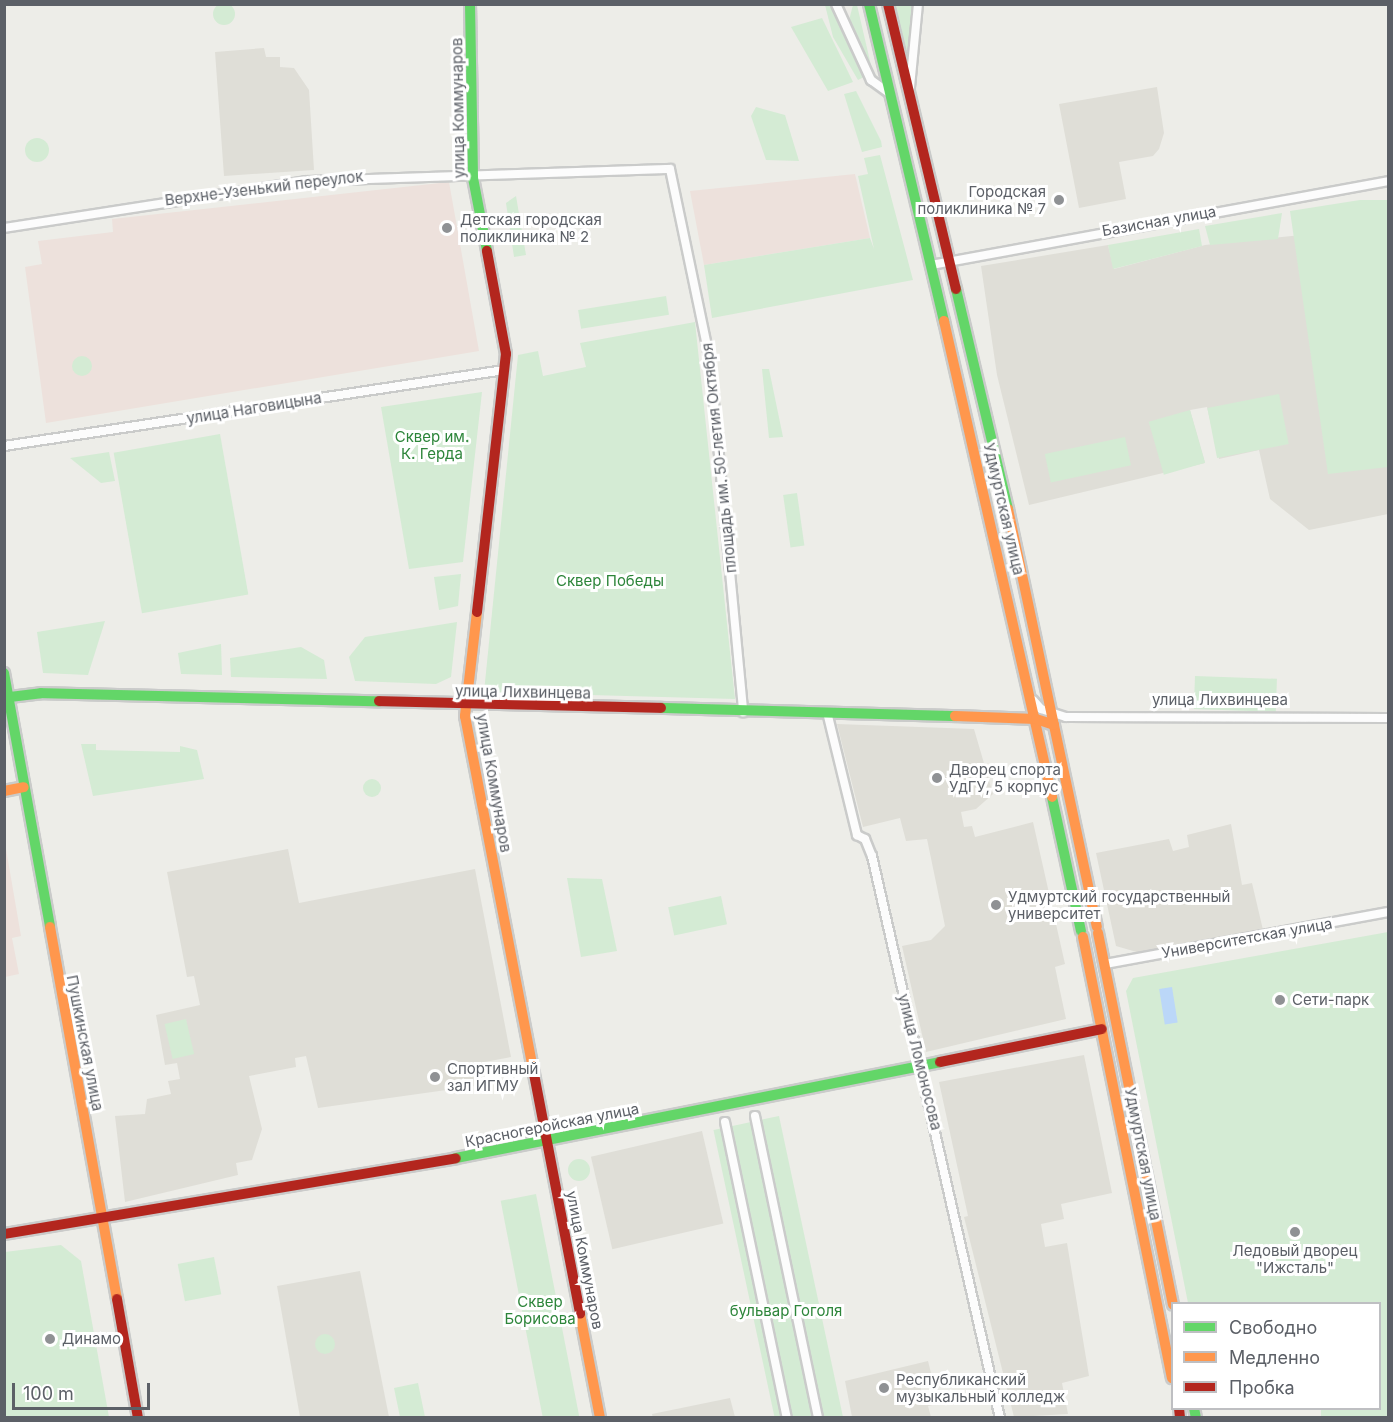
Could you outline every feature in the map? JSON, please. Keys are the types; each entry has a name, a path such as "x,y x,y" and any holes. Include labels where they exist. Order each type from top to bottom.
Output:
{"street":[{"name":"улица Коммунаров","path":"470,4 473,178 504,370 465,706 600,1418"},
{"path":"836,4 872,80 891,94"},
{"name":"Удмуртская улица","path":"869,4 955,360 1032,699 1171,1369"},
{"name":"Удмуртская улица","path":"888,4 1019,554 1173,1302"},
{"name":"Удмуртская улица","path":"909,94 918,4"},
{"path":"902,138 919,135"},
{"name":"Верхне-Узенький переулок","path":"4,228 306,181 376,175 473,178 670,169"},
{"name":"площадь им. 50-летия Октября","path":"670,169 710,360 743,713"},
{"name":"Базисная улица","path":"931,265 1389,181"},
{"path":"955,360 973,356"},
{"name":"улица Наговицына","path":"4,446 504,370"},
{"path":"1000,558 1019,554"},
{"name":"Пушкинская улица","path":"4,673 138,1418"},
{"name":"улица Лихвинцева","path":"10,697 41,693 465,706 743,713 827,712 1036,719 1389,718"},
{"path":"1032,699 1053,719"},
{"name":"улица Ломоносова","path":"827,712 857,835 869,844 921,1065 999,1418"},
{"path":"4,790 24,787"},
{"path":"1054,804 1070,801"},
{"name":"Университетская улица","path":"1105,964 1389,912"},
{"name":"Красногеройская улица","path":"4,1234 104,1220 547,1141 1102,1029"},
{"path":"754,1116 818,1418"},
{"path":"724,1122 787,1418"},
{"path":"1154,1288 1170,1284"}],"shaded area":[{"path":"264,48 266,57 280,57 280,67 294,68 309,90 314,170 224,176 215,52"},
{"path":"1157,87 1164,133 1159,149 1153,156 1119,162 1126,199 1079,208 1059,104"},
{"path":"855,174 870,238 704,265 690,191"},
{"path":"449,182 479,351 46,423 25,267 42,264 38,241 113,232 112,219"},
{"path":"1388,226 1388,514 1309,530 1270,499 1259,450 1219,459 1207,407 1190,410 1205,463 1029,505 997,375 981,266 1108,245 1114,269 1205,245"},
{"name":"Удмуртский государственный университет","path":"837,724 974,729 993,794 976,809 961,812 964,827 972,826 975,837 1033,822 1065,964 1055,967 1066,1019 926,1052 902,946 931,940 945,926 927,839 906,841 900,818 863,827"},
{"name":"Удмуртский государственный университет","path":"1231,824 1242,885 1252,883 1263,930 1140,953 1116,946 1096,853 1169,839 1173,851 1189,847 1187,835"},
{"path":"5,843 21,936 12,938 19,974 5,977"},
{"path":"288,849 299,903 475,869 511,1057 474,1064 475,1086 318,1108 306,1056 295,1058 296,1067 249,1076 262,1129 252,1160 236,1163 238,1175 125,1202 115,1116 145,1114 147,1099 171,1094 168,1081 180,1079 177,1063 165,1065 156,1015 200,1005 194,976 187,977 167,872"},
{"path":"1084,1055 1112,1193 1061,1204 1064,1219 1041,1224 1045,1247 1067,1243 1089,1376 1062,1383 1068,1414 1014,1417 964,1217 968,1216 939,1082"},
{"path":"702,1131 723,1224 612,1249 591,1157"},
{"path":"360,1271 389,1417 300,1417 277,1286"},
{"name":"Республиканский музыкальный колледж","path":"928,1361 931,1373 919,1376 922,1397 935,1395 937,1404 928,1406 931,1417 852,1417 845,1381"},
{"path":"730,1398 735,1417 653,1418 652,1414"}],"green space":[{"path":"224,3 234,10 235,14 228,24 224,25 214,18 213,14 220,4"},
{"path":"825,5 834,5 864,77 858,80 833,37"},
{"path":"853,5 857,5 873,74 848,24"},
{"path":"895,5 913,5 909,61"},
{"path":"822,18 853,82 828,91 791,27"},
{"path":"856,91 882,147 862,152 844,94"},
{"path":"756,107 785,115 799,161 766,160 751,116"},
{"path":"37,138 42,139 48,145 48,155 42,161 37,162 32,161 26,155 25,150 26,145 32,139"},
{"path":"880,155 913,280 712,318 704,265 870,238 874,249 858,176 868,174 864,158"},
{"path":"516,196 526,255 514,257 506,203"},
{"path":"1360,200 1388,200 1388,467 1328,474 1290,211"},
{"path":"1282,213 1278,239 1210,245 1205,226"},
{"path":"1199,229 1202,246 1113,269 1108,245"},
{"path":"666,296 669,315 581,329 578,310"},
{"name":"Сквер Победы","path":"695,322 735,699 484,692 518,355 538,351 543,376 586,367 580,343"},
{"path":"82,356 89,359 92,366 89,373 82,376 75,373 72,366 75,359"},
{"path":"762,369 769,369 783,437 769,438"},
{"name":"Сквер им. К. Герда","path":"482,392 463,562 409,569 381,407"},
{"path":"1279,394 1289,444 1217,458 1207,408"},
{"path":"1190,410 1205,463 1164,475 1149,422"},
{"path":"220,434 248,595 142,613 114,453"},
{"path":"1125,437 1131,465 1051,482 1045,454"},
{"path":"109,452 115,481 101,483 70,458"},
{"path":"797,493 804,545 791,547 783,495"},
{"path":"461,574 458,606 439,610 434,577"},
{"path":"105,621 88,675 43,673 37,632"},
{"path":"457,622 451,677 436,684 355,681 349,657 365,637"},
{"path":"221,644 222,675 181,674 178,653"},
{"path":"301,647 324,660 327,679 231,677 230,658"},
{"path":"1195,676 1277,679 1276,712 1194,709"},
{"path":"81,744 96,744 96,750 180,752 180,746 197,750 204,779 93,796"},
{"path":"368,779 376,779 381,784 379,795 368,797 363,792 363,784"},
{"path":"567,878 602,879 617,951 581,957"},
{"path":"721,896 727,924 674,936 668,907"},
{"path":"1388,932 1388,1417 1321,1417 1321,1410 1381,1410 1381,1302 1188,1302 1126,991 1133,978"},
{"path":"186,1019 194,1054 173,1059 165,1024"},
{"name":"бульвар Гоголя","path":"779,1116 843,1417 775,1418 713,1130"},
{"path":"579,1159 587,1162 590,1170 587,1178 579,1181 571,1178 568,1170 571,1162"},
{"name":"Сквер Борисова","path":"536,1194 579,1417 543,1418 501,1201"},
{"name":"Динамо","path":"61,1245 81,1261 109,1417 5,1417 5,1252"},
{"path":"214,1257 221,1294 185,1301 178,1264"},
{"path":"321,1334 329,1334 335,1340 335,1348 329,1354 321,1354 315,1348 315,1340"},
{"path":"418,1383 425,1417 400,1417 394,1388"}],"water":[{"path":"1172,987 1178,1023 1165,1025 1159,989"}],"traffic: fast":[{"path":"470,4 473,178 487,251"},
{"path":"869,4 944,321"},
{"path":"956,289 1008,509"},
{"path":"4,673 50,927"},
{"path":"10,697 41,693 379,701"},
{"path":"661,708 955,716"},
{"path":"1052,797 1081,931"},
{"path":"456,1158 940,1062"},
{"path":"1194,1410 1196,1418"}],"traffic: slow":[{"path":"944,321 1052,797"},
{"path":"1008,509 1097,927"},
{"path":"477,612 465,716 534,1074"},
{"path":"955,716 1036,719 1054,725"},
{"path":"4,791 24,787"},
{"path":"50,927 117,1299"},
{"path":"1098,933 1173,1302"},
{"path":"1083,937 1171,1373"},
{"path":"580,1314 600,1418"}],"traffic: jam":[{"path":"888,4 956,289"},
{"path":"477,612 506,354 487,251"},
{"path":"379,701 661,708"},
{"path":"940,1062 1102,1029"},
{"path":"534,1074 580,1314"},
{"path":"4,1234 456,1158"},
{"path":"117,1299 138,1418"},
{"path":"1179,1410 1180,1418"}],"place":[{"name":"Городская поликлиника № 7","path":"1059,200"},
{"name":"Детская городская поликлиника № 2","path":"447,228"},
{"name":"Дворец спорта УдГУ, 5 корпус","path":"937,778"},
{"name":"Удмуртский государственный университет","path":"996,905"},
{"name":"Сети-парк","path":"1280,1000"},
{"name":"Спортивный зал ИГМУ","path":"435,1077"},
{"name":"Ледовый дворец \"Ижсталь\"","path":"1295,1232"},
{"name":"Динамо","path":"50,1339"},
{"name":"Республиканский музыкальный колледж","path":"884,1388"}]}
